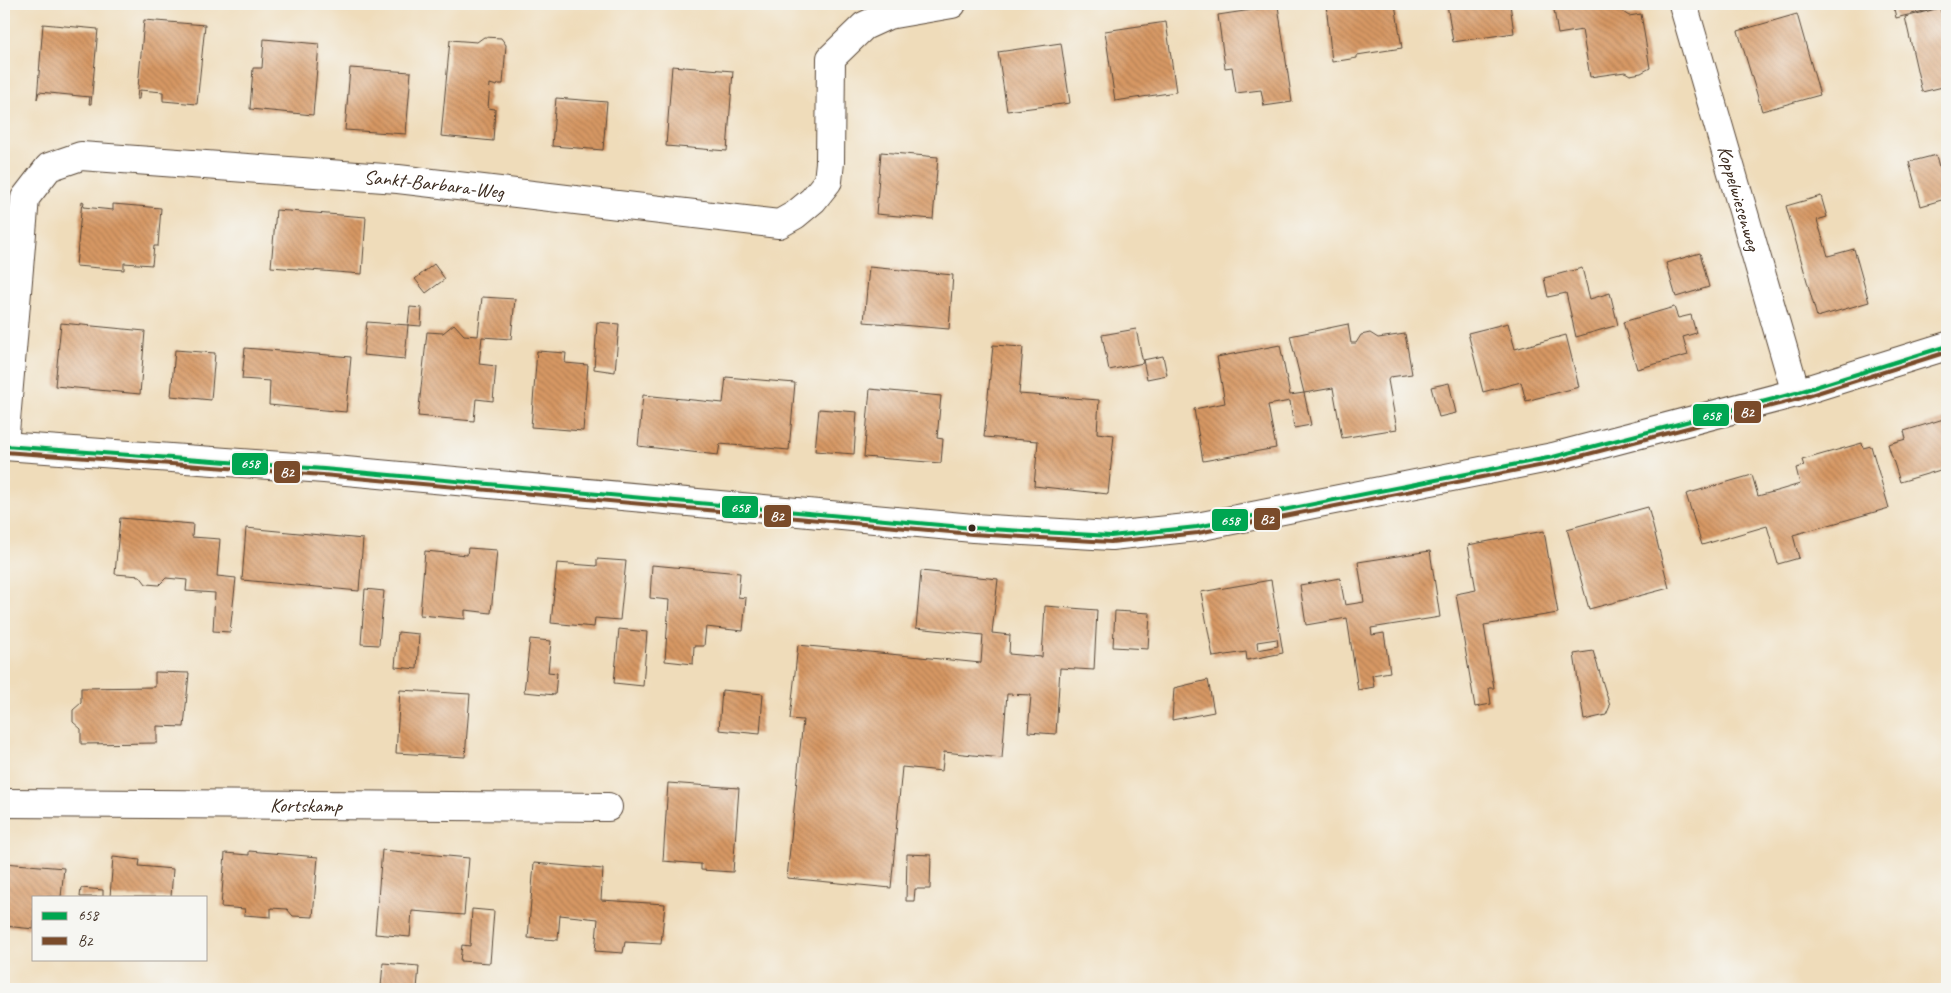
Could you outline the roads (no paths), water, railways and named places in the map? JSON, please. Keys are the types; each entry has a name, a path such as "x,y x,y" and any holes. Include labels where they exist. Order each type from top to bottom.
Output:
{"street":[{"name":"Sankt-Barbara-Weg","path":"4,445 25,198 49,167 81,156 398,179 779,224 795,215 813,200 828,181 832,58 864,26 888,15 952,4"},
{"name":"Koppelwiesenweg","path":"1683,4 1796,393"},
{"path":"4,445 324,469 973,528 1111,536 1197,527 1552,457 1796,393 1947,346"},
{"name":"Kortskamp","path":"4,803 608,807"}]}
